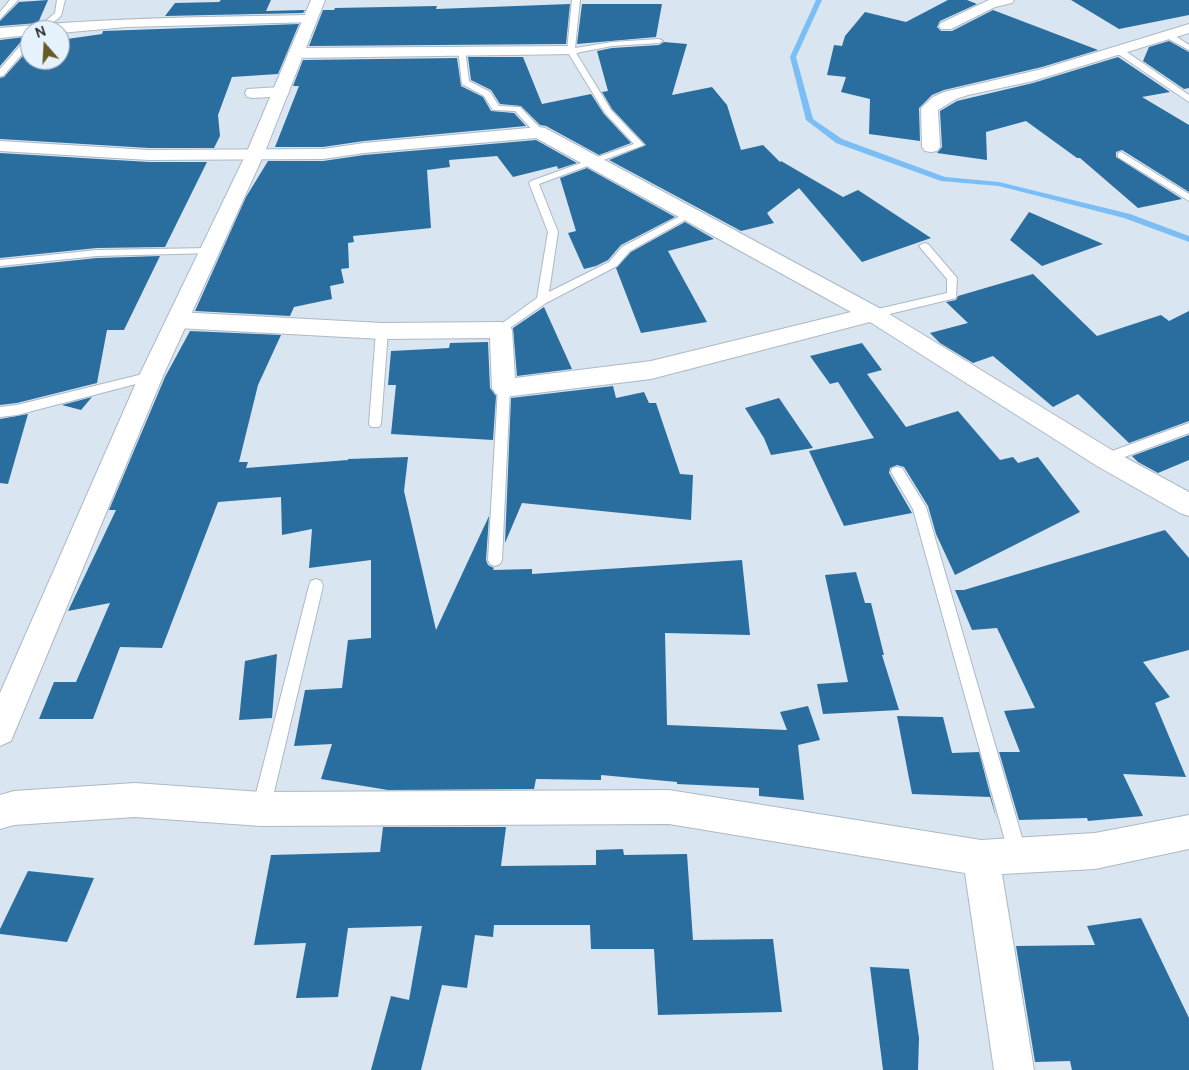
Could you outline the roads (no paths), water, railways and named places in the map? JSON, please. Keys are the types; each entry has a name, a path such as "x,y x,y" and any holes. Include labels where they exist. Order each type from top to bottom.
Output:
{"street":[{"path":"946,26 990,4 1007,0"},
{"path":"0,730 151,376 255,154 314,10 70,28"},
{"path":"931,147 929,108 938,100 951,95 1027,78 1189,28"},
{"path":"0,32 20,31"},
{"path":"296,53 460,50 571,51"},
{"path":"253,93 281,92"},
{"path":"0,146 149,155 323,154 364,148 538,132 873,314 1106,458 1189,505"},
{"path":"177,320 382,332 501,330 504,388 650,370 873,314"},
{"path":"0,812 14,808 135,800 261,809 669,807 981,858 1095,851 1189,832"},
{"path":"981,858 1014,1070"}],"lane":[{"path":"0,18 14,0"},
{"path":"51,20 58,14 61,0"},
{"path":"542,300 553,232 534,183 591,161 640,146 608,112 571,51 576,0"},
{"path":"1168,35 1189,48"},
{"path":"571,51 612,44 659,41"},
{"path":"460,50 465,82 487,94 496,108 517,110 538,132"},
{"path":"1118,50 1189,99"},
{"path":"0,74 20,51"},
{"path":"1122,155 1189,198"},
{"path":"501,330 542,300 613,264 626,249 689,215"},
{"path":"873,314 952,295 952,278 924,246"},
{"path":"0,263 97,253 209,251"},
{"path":"374,424 382,332"},
{"path":"0,412 17,410 151,376"},
{"path":"494,560 504,388"},
{"path":"1106,458 1189,428"},
{"path":"897,472 919,507 1018,855"},
{"path":"261,809 316,586"}],"waterway":[{"path":"819,0 793,57 810,120 839,141 944,179 999,184 1127,216 1189,239"}]}
